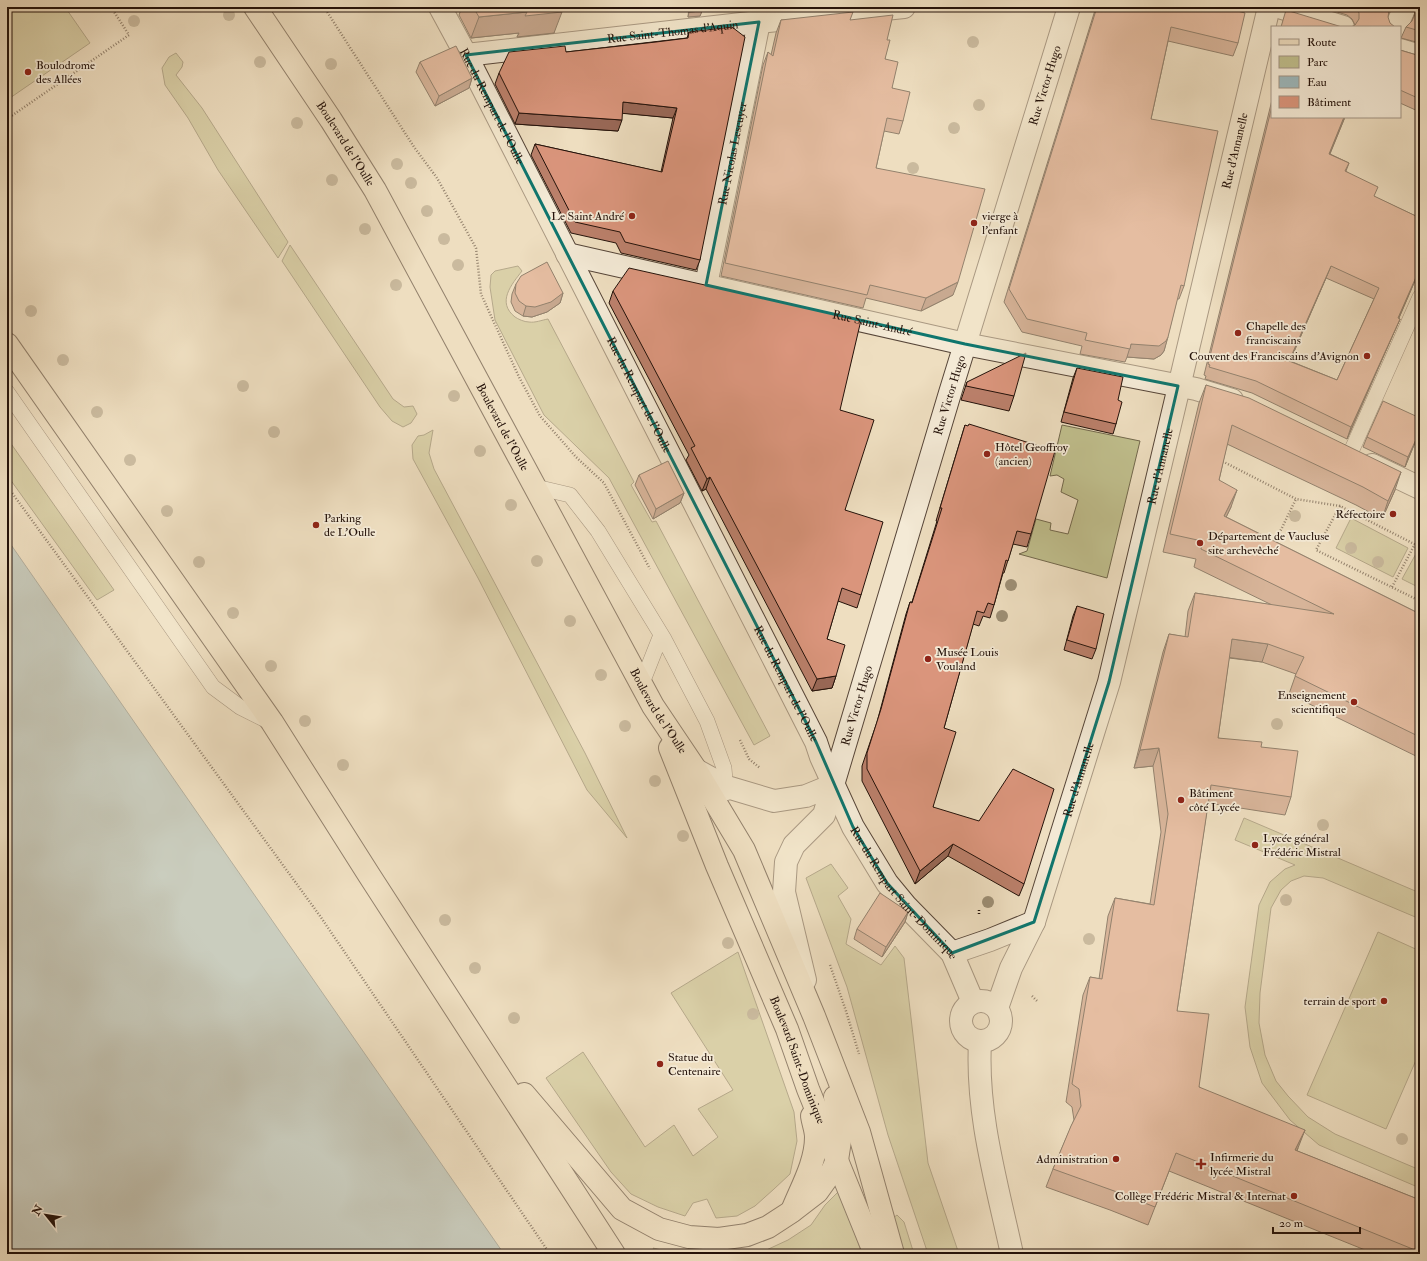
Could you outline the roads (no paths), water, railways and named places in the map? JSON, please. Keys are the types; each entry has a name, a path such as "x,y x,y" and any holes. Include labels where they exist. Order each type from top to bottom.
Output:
{"main road":[{"name":"Boulevard de l'Oulle","path":"256,7 331,120 375,190 642,683 653,706 696,770 744,850 814,1016"},
{"path":"7,344 272,722 369,876 614,1254"},
{"name":"Boulevard Saint-Dominique","path":"653,706 717,866 786,1029 808,1089 875,1254"},
{"path":"814,1016 859,1132 893,1254"},
{"path":"464,1022 622,1209 659,1229 689,1236 719,1239 747,1235 768,1227 792,1212 817,1192 832,1171 838,1160 841,1134 828,1054"},
{"path":"792,1212 808,1172 814,1152 816,1137 808,1089"}],"street":[{"name":"Rue du Rempart de l'Oulle","path":"440,7 466,55 816,742 833,785"},
{"name":"Rue Saint-Thomas d'Aquin","path":"466,55 904,7"},
{"name":"Rue Victor Hugo","path":"814,1016 784,892 786,862 794,845 824,815 965,344 1069,7"},
{"name":"Rue d'Annanelle","path":"997,1008 1011,968 1034,922 1109,682 1269,7"},
{"path":"1279,7 1340,26"},
{"path":"1396,26 1405,7"},
{"name":"Rue Nicolas Lescuyer","path":"706,285 759,22"},
{"path":"1401,50 1420,56"},
{"name":"Rue Saint-André","path":"567,254 965,344 1196,389 1247,404 1254,408"},
{"path":"1329,444 1420,488"},
{"path":"696,770 727,787 774,801 806,796 833,785"},
{"name":"Rue du Rempart Saint-Dominique","path":"833,785 853,827 887,883 906,906 952,953 972,1002"},
{"path":"952,953 990,940 1034,922"},
{"path":"986,1001 997,1008 1001,1014 1001,1028 992,1038 987,1041 980,1042 968,1037 961,1025 961,1018 967,1006 972,1002 986,1001"},
{"path":"980,1042 979,1059 983,1120 1012,1254"}],"lane":[{"path":"1350,454 1420,298"},
{"path":"7,392 213,687 240,707 272,722"},
{"path":"536,487 570,495 598,530 661,635 707,721 724,768 727,787 725,818"},
{"path":"642,683 661,635"}],"water":[{"path":"7,539 504,1254 7,1254"}],"place":[{"name":"Boulodrome des Allées","path":"28,72"},
{"name":"Le Saint André","path":"632,216"},
{"name":"vierge à l'enfant","path":"974,223"},
{"name":"Chapelle des franciscains","path":"1238,333"},
{"name":"Couvent des Franciscains d'Avignon","path":"1367,356"},
{"name":"Hôtel Geoffroy (ancien)","path":"987,454"},
{"name":"Réfectoire","path":"1393,514"},
{"name":"Parking de L'Oulle","path":"316,525"},
{"name":"Département de Vaucluse site archevêché","path":"1200,543"},
{"name":"Musée Louis Vouland","path":"928,659"},
{"name":"Enseignement scientifique","path":"1354,702"},
{"name":"Bâtiment côté Lycée","path":"1181,800"},
{"name":"Lycée général Frédéric Mistral","path":"1255,845"},
{"name":"terrain de sport","path":"1384,1001"},
{"name":"Statue du Centenaire","path":"660,1064"},
{"name":"Administration","path":"1116,1159"},
{"name":"Infirmerie du lycée Mistral","path":"1201,1164"},
{"name":"Collège Frédéric Mistral & Internat","path":"1294,1196"}]}
